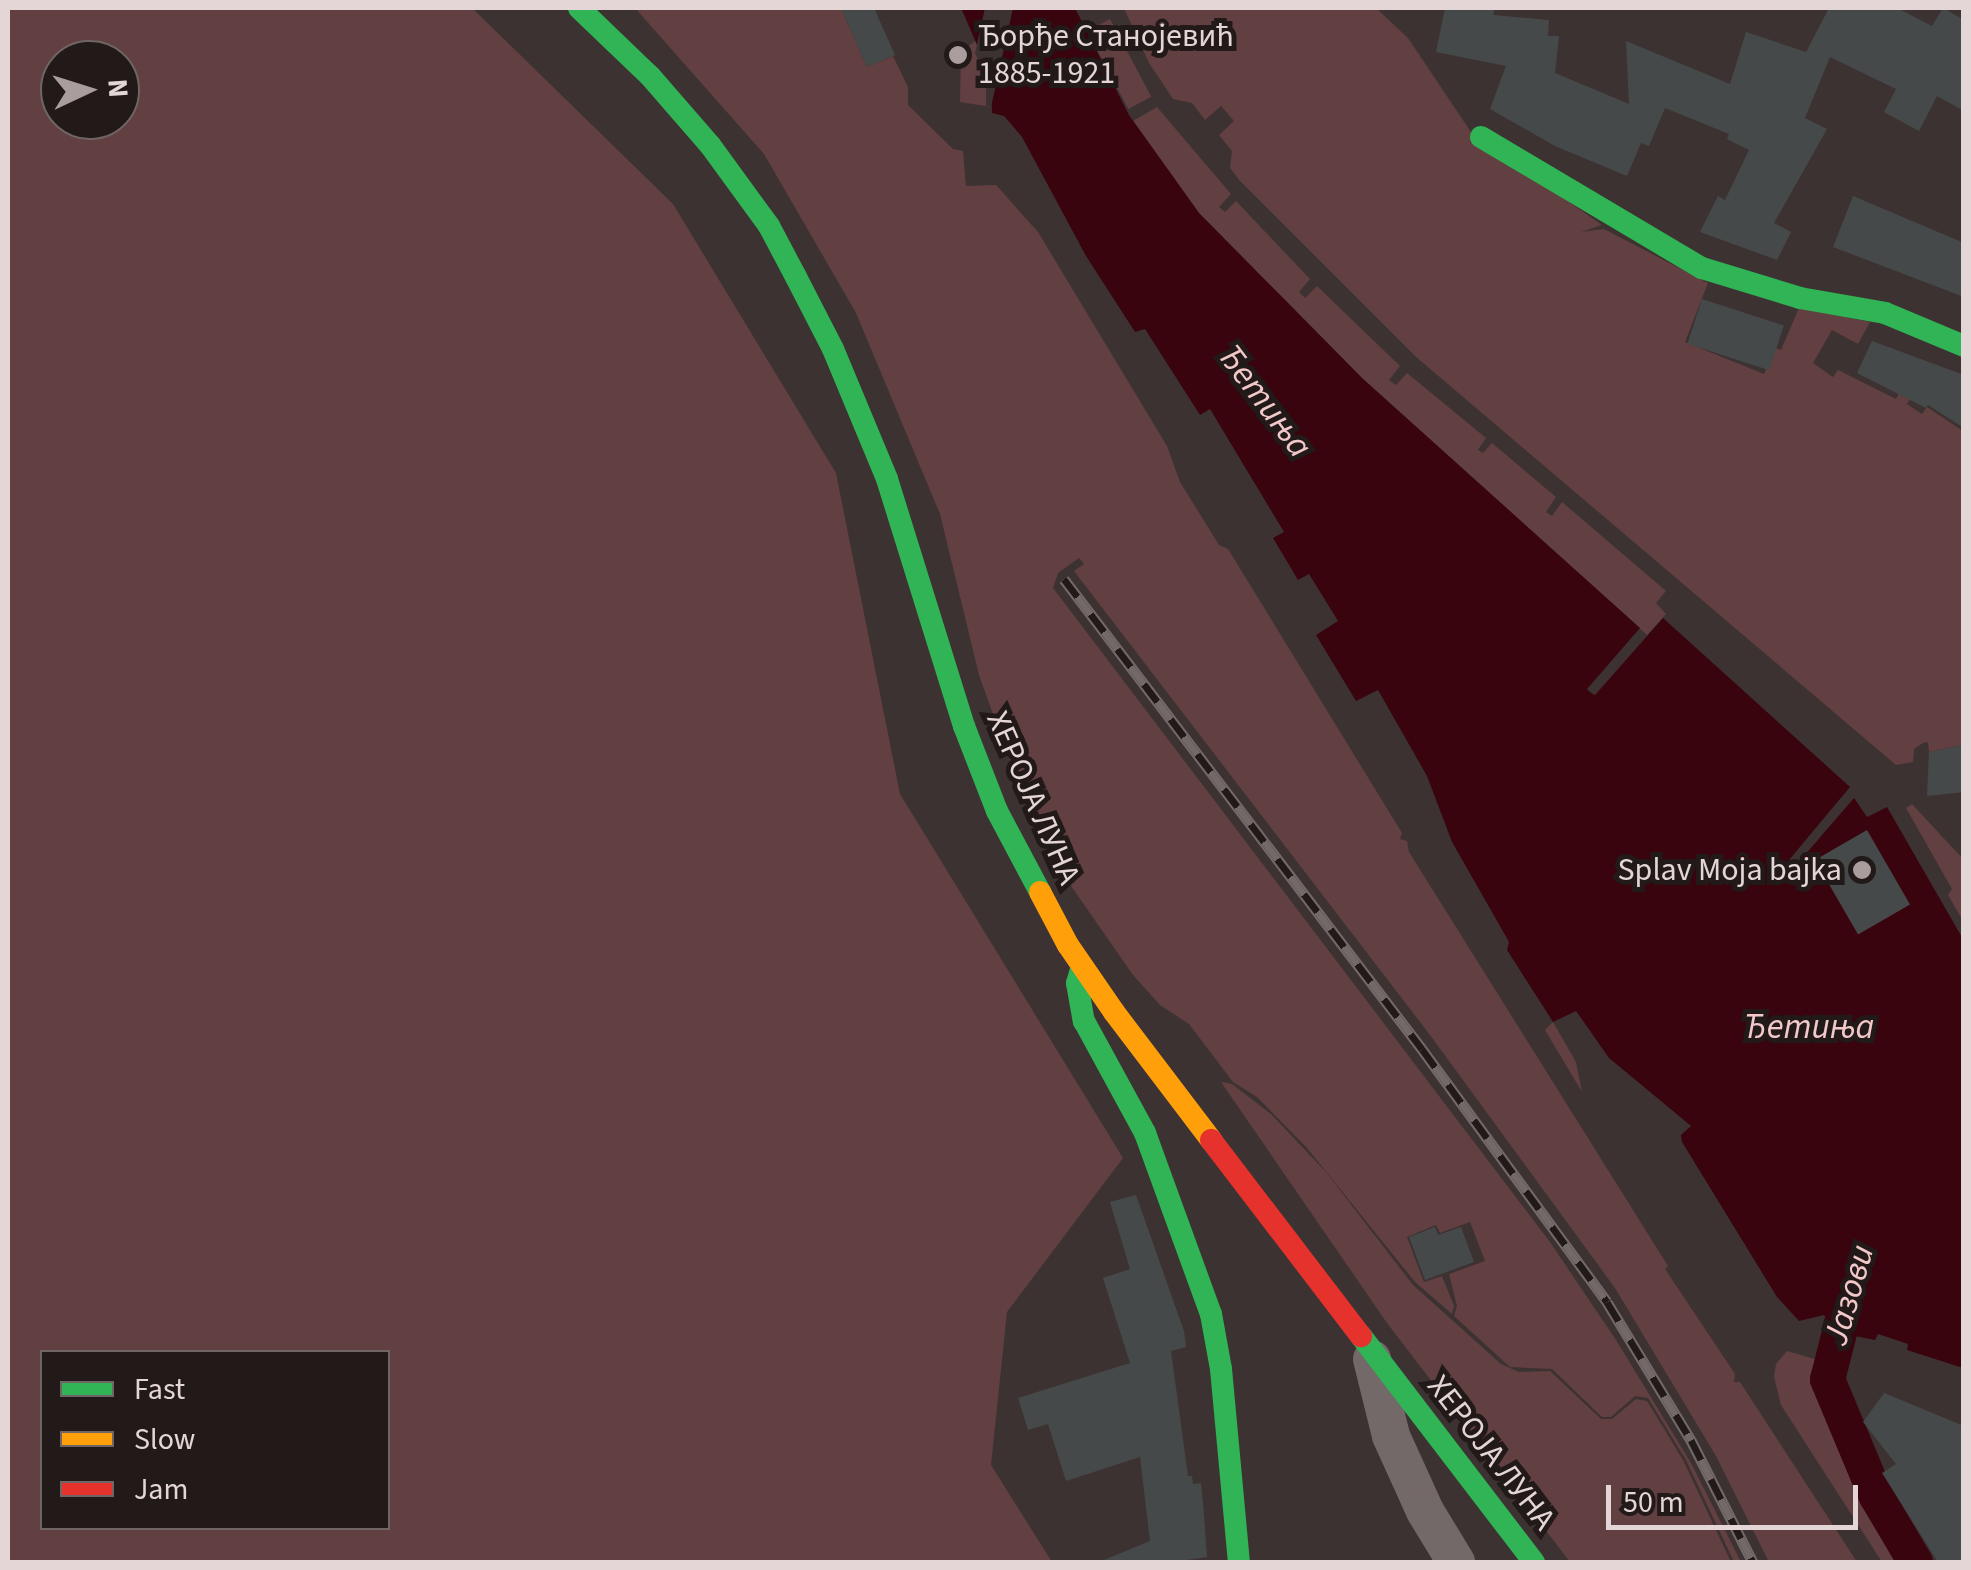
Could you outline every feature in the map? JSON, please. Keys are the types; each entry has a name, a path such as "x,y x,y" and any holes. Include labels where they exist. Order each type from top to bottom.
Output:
{"main road":[{"name":"ХЕРОЈА ЛУНА","path":"578,8 650,76 710,145 768,226 796,278 840,364 887,480 964,726 996,810 1082,966 1534,1562"},
{"path":"1481,137 1702,268 1800,298 1885,312 1964,346"},
{"path":"1082,966 1077,983 1084,1022 1145,1133 1211,1314 1221,1369 1239,1562"}],"street":[{"path":"1371,1352 1386,1423 1425,1511 1456,1562"}],"shaded area":[{"path":"8,8 472,8 673,204 836,473 900,794 1123,1158 1007,1312 991,1465 1052,1562 8,1562"},
{"path":"635,8 841,8 867,67 893,56 908,87 908,105 953,149 963,151 966,186 996,185 1038,232 1167,446 1180,482 1219,545 1228,549 1402,833 1400,839 1407,841 1409,852 1668,1266 1665,1269 1735,1374 1734,1382 1740,1382 1857,1562 1769,1562 1716,1456 1615,1288 1430,1035 1074,571 1084,564 1079,558 1058,573 1053,588 1550,1242 1691,1463 1741,1562 1734,1562 1686,1460 1648,1398 1635,1396 1611,1417 1602,1417 1552,1369 1510,1367 1454,1316 1457,1306 1449,1274 1485,1261 1470,1222 1440,1233 1436,1225 1407,1237 1424,1282 1442,1276 1454,1306 1452,1314 1415,1282 1307,1148 1257,1097 1233,1082 1189,1024 1160,1005 1133,975 1069,883 1013,770 979,675 940,514 856,313 764,154"},
{"path":"1124,8 1376,8 1408,38 1473,135 1602,225 1581,232 1604,229 1708,283 1685,342 1764,374 1775,348 1781,350 1799,308 1870,322 1858,344 1832,330 1813,363 1833,377 1838,370 1896,399 1909,375 1921,381 1907,404 1922,414 1927,407 1963,431 1963,745 1929,752 1928,742 1923,743 1914,749 1913,762 1896,765 1415,356 1240,181 1230,168 1232,151 1219,135 1234,121 1221,106 1205,120 1192,103 1173,99 1149,63"},
{"path":"1110,19 1151,97 1128,109 1087,31"},
{"path":"975,41 991,77 991,107 960,102 961,52"},
{"path":"1157,107 1231,194 1219,207 1225,212 1236,201 1310,279 1299,292 1305,298 1317,286 1400,366 1389,380 1396,385 1407,373 1486,438 1478,450 1483,453 1492,443 1556,497 1546,512 1552,516 1562,502 1666,591 1656,603 1666,614 1647,635 1362,378 1199,213 1133,121"},
{"path":"1912,804 1963,859 1963,921 1948,895 1952,889 1906,808"},
{"path":"1553,1022 1576,1062 1582,1092 1545,1030"},
{"path":"1221,1082 1232,1084 1271,1114 1326,1172 1413,1285 1501,1364 1519,1372 1550,1371 1601,1419 1612,1419 1636,1399 1647,1401 1683,1460 1731,1562 1570,1562 1387,1323"},
{"path":"1787,1351 1818,1360 1817,1384 1840,1444 1869,1508 1903,1562 1882,1562 1781,1405 1774,1377 1776,1364"}],"water":[{"name":"Ђетиња","path":"961,8 1075,8 1129,115 1199,213 1362,378 1640,628 1587,689 1591,693 1595,695 1663,618 1850,787 1784,866 1791,871 1854,798 1867,817 1887,807 1963,939 1963,1368 1907,1350 1908,1344 1878,1334 1875,1340 1834,1332 1824,1315 1799,1321 1777,1297 1682,1142 1681,1135 1691,1126 1609,1058 1576,1011 1553,1022 1507,950 1509,942 1452,842 1427,776 1378,690 1356,701 1316,635 1338,621 1309,574 1298,580 1273,538 1284,532 1210,409 1200,415 1145,329 1135,332 1086,256 1022,137 1004,116 992,113 991,77"}],"pier":[{"path":"985,8 1013,8 991,107 986,106 986,78 975,53"}],"building":[{"path":"841,8 874,8 895,55 867,67"},
{"path":"1445,8 1495,8 1493,15 1549,20 1548,36 1559,36 1555,73 1629,104 1626,41 1730,84 1746,32 1806,52 1829,8 1897,8 1932,26 1943,8 1964,20 1964,111 1937,96 1919,131 1884,112 1896,89 1830,57 1805,118 1827,129 1774,223 1791,232 1777,260 1700,232 1718,196 1725,200 1749,150 1727,139 1729,134 1665,108 1649,146 1641,143 1627,176 1555,146 1490,109 1506,66 1436,52"},
{"path":"1853,196 1964,243 1964,297 1833,247"},
{"path":"1702,299 1784,326 1769,370 1687,344"},
{"path":"1872,341 1964,375 1964,428 1928,405 1926,408 1857,373"},
{"path":"1964,745 1964,792 1927,796 1929,752"},
{"path":"1867,830 1910,904 1858,934 1815,860"},
{"path":"1136,1195 1184,1331 1186,1347 1171,1351 1188,1476 1192,1476 1193,1484 1201,1483 1207,1557 1174,1562 1099,1562 1150,1541 1140,1457 1066,1481 1048,1424 1028,1430 1018,1398 1130,1363 1103,1278 1130,1269 1110,1202"},
{"path":"1435,1227 1438,1235 1461,1227 1474,1262 1425,1280 1409,1237"},
{"path":"1884,1393 1964,1426 1964,1562 1938,1562 1882,1473 1896,1464 1863,1422"}],"waterway":[{"name":"Јазови","path":"1850,1289 1827,1379 1876,1496 1915,1562"}],"railway":[{"path":"1064,579 1422,1049 1607,1302 1691,1440 1753,1562"}],"traffic: fast":[{"path":"579,8 650,76 710,145 769,226 796,277 833,349 887,479 964,726 997,811 1040,892"},
{"path":"1481,137 1702,268 1800,298 1885,313 1964,346"},
{"path":"1082,966 1077,983 1084,1021 1145,1133 1211,1314 1221,1369 1239,1562"},
{"path":"1361,1336 1534,1562"}],"traffic: slow":[{"path":"1040,892 1068,945 1114,1012 1211,1140"}],"traffic: jam":[{"path":"1211,1140 1361,1336"}],"place":[{"name":"Ђорђе Станојевић 1885-1921","path":"958,55"},
{"name":"Splav Moja bajka","path":"1862,870"}]}
